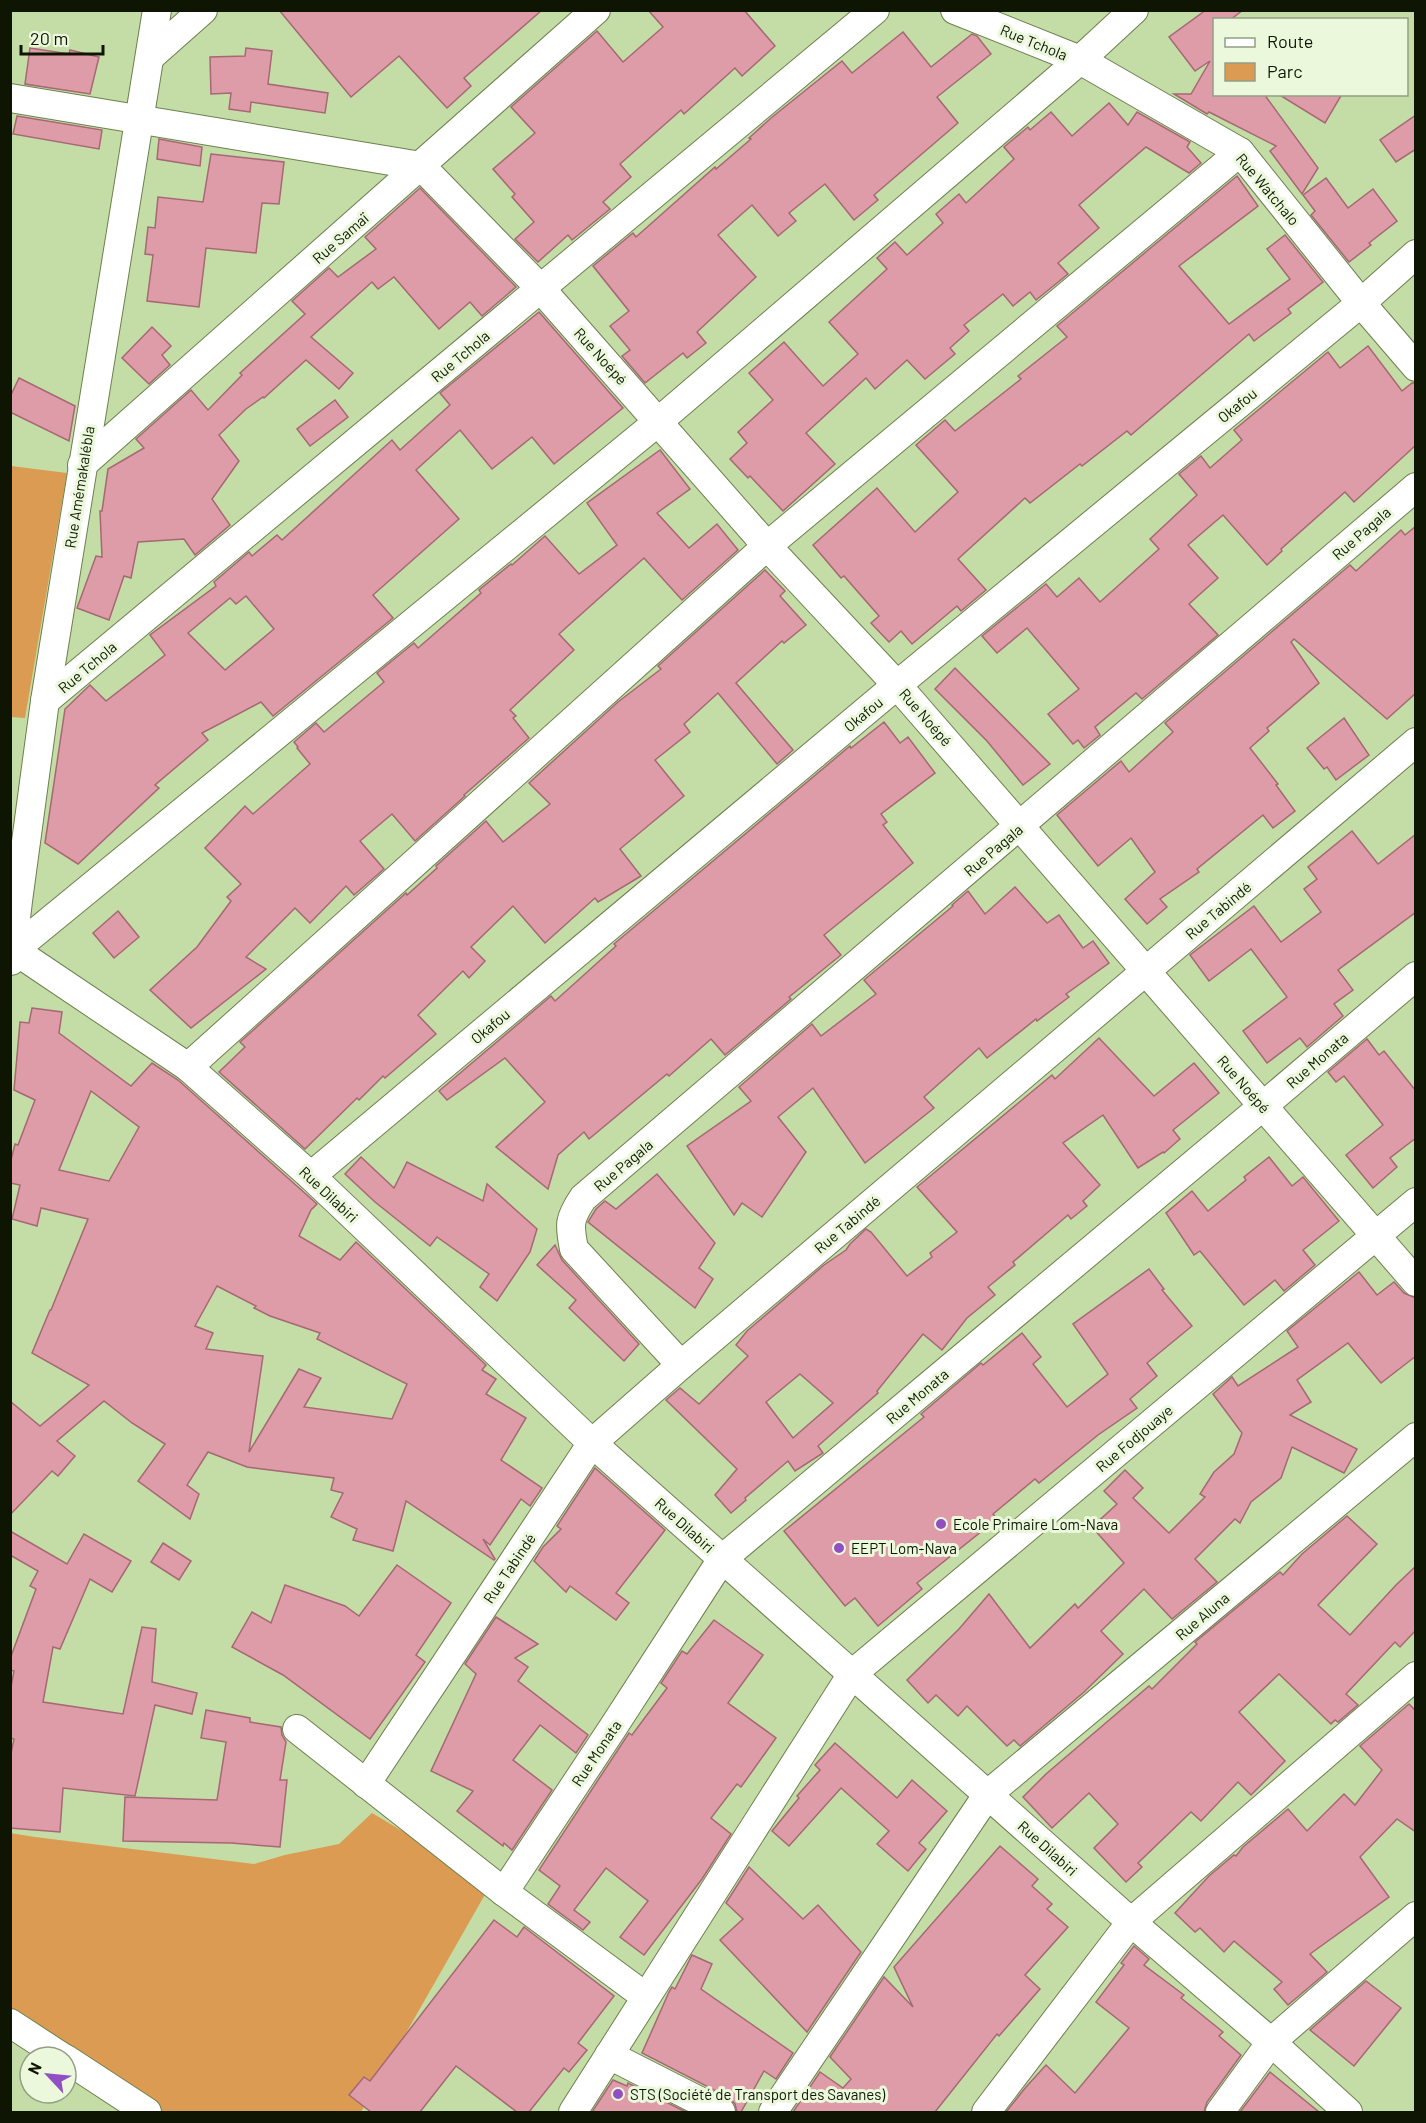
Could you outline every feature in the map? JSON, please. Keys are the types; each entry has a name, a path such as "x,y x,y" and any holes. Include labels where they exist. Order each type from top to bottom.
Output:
{"street":[{"name":"Rue Amémakalébla","path":"12,958 14,900 82,465 157,10"},
{"path":"150,57 203,10"},
{"name":"Rue Samaï","path":"82,465 596,10"},
{"name":"Rue Tchola","path":"45,701 875,10"},
{"name":"Rue Tchola","path":"956,10 1080,60"},
{"path":"12,958 660,421 1080,60 1134,10"},
{"name":"Rue Watchalo","path":"1080,60 1240,152 1361,303 1416,367"},
{"path":"10,98 421,166"},
{"path":"188,1067 767,546 1240,152"},
{"name":"Rue Noépé","path":"421,166 541,289 660,421 767,546 897,685 1416,1282"},
{"name":"Okafou","path":"311,1176 897,685 1361,303 1416,254"},
{"name":"Rue Pagala","path":"681,1365 574,1249 570,1230 572,1214 584,1198 1416,487"},
{"name":"Rue Tabindé","path":"366,1784 592,1443 1416,742"},
{"name":"Rue Dilabiri","path":"12,958 188,1067 311,1176 592,1443 1348,2112"},
{"name":"Rue Monata","path":"504,1892 722,1559 1416,976"},
{"name":"Rue Fodjouaye","path":"573,2112 852,1674 1416,1202"},
{"name":"Rue Aluna","path":"773,2112 988,1794 1416,1437"},
{"path":"986,2112 1131,1922 1416,1676"},
{"path":"297,1730 504,1892 646,1997"},
{"path":"1220,2112 1271,2042 1416,1917"},
{"path":"10,2023 44,2045"},
{"path":"609,2055 721,2112"},
{"path":"78,2067 147,2112"}],"green space":[{"path":"11,466 67,473 25,718 11,717"},
{"path":"372,1813 491,1884 361,2112 144,2112 78,2068 78,2045 44,2045 11,2023 10,1833 254,1864 339,1844"}],"building":[{"path":"279,10 542,10 464,78 471,86 447,108 399,56 351,97"},
{"path":"648,10 744,10 775,46 742,76 735,68 684,114 681,110 620,164 631,177 603,202 610,209 572,240 568,235 538,262 515,239 534,222 512,197 515,194 493,169 535,133 511,107 597,31 623,62 663,27"},
{"path":"1206,10 1243,10 1233,18 1213,18 1213,96 1265,96 1318,168 1302,194 1270,151 1276,146 1209,112 1207,114 1174,94 1191,94 1210,61 1195,71 1169,37"},
{"path":"903,32 931,67 972,34 977,36 991,54 937,97 958,123 874,195 878,200 854,220 825,184 789,213 796,221 778,236 752,205 718,235 756,277 697,332 706,343 687,358 683,353 645,383 622,356 630,350 610,326 629,311 593,266 633,233 636,237 715,167 716,169 751,139 749,138 771,118 842,61 852,73"},
{"path":"30,48 69,54 70,50 99,57 90,94 25,84"},
{"path":"246,48 272,51 268,84 328,93 325,113 251,102 250,112 229,109 231,93 211,94 210,57 245,56"},
{"path":"1281,96 1341,96 1325,123"},
{"path":"1109,103 1128,125 1137,112 1190,142 1187,147 1201,163 1189,173 1146,147 1079,205 1099,228 1058,263 1068,274 1036,300 1030,292 1013,306 1003,294 964,325 969,331 950,348 955,354 925,379 907,360 875,389 866,378 806,433 835,464 783,511 750,476 748,478 730,459 747,443 738,432 773,400 749,373 784,342 823,386 858,354 829,322 887,269 877,258 895,242 907,255 943,223 936,214 959,194 966,203 1014,159 1004,147 1028,127 1030,130 1051,112 1072,136"},
{"path":"1416,115 1416,149 1396,162 1380,140"},
{"path":"17,116 102,130 99,149 13,134"},
{"path":"159,139 202,147 200,166 157,159"},
{"path":"211,154 284,162 279,204 262,203 256,253 206,248 199,307 147,301 153,255 145,254 148,227 155,228 158,197 203,202"},
{"path":"1237,176 1258,206 1179,266 1229,324 1290,279 1267,249 1285,235 1323,282 1288,309 1291,313 1254,341 1249,334 1131,435 1127,431 1030,503 1025,498 958,559 986,590 961,611 957,606 912,644 901,631 889,642 871,623 879,616 844,576 841,578 813,545 877,488 915,532 958,492 916,445 945,420 955,431 1021,379 1018,376 1067,337 1057,326"},
{"path":"1326,178 1348,208 1373,189 1397,221 1349,262 1311,215 1315,211 1303,195"},
{"path":"420,188 516,287 482,316 470,302 439,329 394,277 378,289 372,282 311,337 353,373 339,389 306,360 264,398 246,409 219,435 239,461 212,499 230,525 195,555 184,539 138,542 131,578 124,576 109,620 77,608 96,556 102,557 100,511 102,511 108,469 144,448 136,439 191,390 208,410 242,375 240,373 305,314 292,301 329,268 338,277 376,249 365,237"},
{"path":"539,312 623,408 554,464 532,437 492,469 460,430 416,470 459,519 373,595 393,618 273,716 261,702 202,733 208,740 155,785 159,788 78,864 45,843 65,709 90,685 106,701 165,655 150,635 216,586 214,582 249,552 252,556 277,535 282,540 392,440 400,450 450,405 440,393","holes":["246,596 274,629 225,670 188,633 230,598 236,604"]},
{"path":"152,327 171,346 162,355 170,365 149,384 122,358"},
{"path":"1368,346 1402,391 1412,383 1416,383 1416,445 1354,502 1345,492 1281,549 1282,551 1267,565 1223,515 1188,545 1218,578 1189,604 1218,635 1142,699 1136,693 1095,727 1100,735 1084,748 1078,740 1073,744 1048,714 1079,689 1027,628 997,653 982,636 1046,584 1057,597 1079,578 1100,602 1159,549 1150,539 1197,495 1179,474 1201,456 1210,468 1242,440 1234,430 1328,352 1340,368"},
{"path":"19,378 75,406 69,441 10,412 10,397"},
{"path":"335,400 348,417 310,446 297,429"},
{"path":"660,450 690,489 657,513 689,548 717,524 738,550 682,600 644,558 559,634 574,650 510,710 516,716 513,718 529,738 415,841 392,814 360,841 384,869 354,895 346,886 310,923 295,908 246,957 266,969 191,1028 150,990 197,947 231,901 227,897 241,884 205,848 245,806 253,814 310,764 294,742 316,723 324,732 384,682 377,673 414,643 418,648 481,593 479,590 545,536 579,574 617,545 587,503"},
{"path":"1416,526 1416,693 1387,719 1294,639 1291,642 1319,683 1267,728 1269,731 1250,748 1278,784 1276,785 1295,811 1273,828 1263,815 1197,869 1199,872 1160,899 1167,907 1147,924 1125,899 1155,872 1131,838 1098,866 1057,815 1121,761 1129,772 1173,732 1165,723 1350,565 1356,571 1401,530 1405,535"},
{"path":"765,570 785,591 780,596 806,625 784,643 782,641 736,683 793,750 777,764 718,693 684,724 690,732 655,760 684,796 620,849 641,876 598,902 595,898 545,943 513,906 471,947 485,961 469,978 463,971 418,1015 436,1034 385,1078 383,1076 359,1100 357,1098 305,1149 219,1072 245,1047 240,1042 406,893 407,895 486,821 503,842 550,804 529,783 618,702 661,669 658,666"},
{"path":"955,668 1050,764 1023,785 987,741 935,689"},
{"path":"1344,718 1369,755 1336,780 1327,767 1324,769 1307,748"},
{"path":"884,722 900,743 908,737 935,773 881,814 887,822 883,825 913,863 824,935 841,955 789,997 791,999 725,1055 711,1039 669,1076 667,1074 589,1139 584,1132 558,1155 548,1189 496,1147 545,1102 505,1058 447,1100 439,1091 551,996 555,1001 616,946 614,944 850,746 851,748"},
{"path":"1352,831 1378,864 1416,834 1416,912 1338,970 1353,990 1334,1004 1343,1016 1307,1047 1300,1038 1267,1063 1243,1031 1287,997 1251,949 1209,981 1190,955 1254,906 1281,942 1321,912 1304,889 1317,879 1308,867"},
{"path":"1015,887 1047,923 1059,915 1083,948 1093,941 1109,963 1066,994 1069,997 1037,1021 1036,1019 987,1058 979,1048 924,1097 934,1108 865,1163 813,1088 778,1117 806,1152 762,1217 742,1203 734,1215 687,1146 751,1101 739,1087 812,1024 821,1036 876,994 864,980 968,891 985,914"},
{"path":"118,911 139,937 114,958 93,933"},
{"path":"32,1008 62,1012 59,1033 131,1086 152,1063 178,1080 317,1204 311,1210 299,1236 340,1260 356,1242 486,1365 482,1370 496,1379 486,1394 526,1418 501,1460 542,1488 530,1506 521,1499 490,1545 483,1539 494,1560 406,1501 393,1551 353,1540 357,1529 331,1517 343,1493 331,1490 334,1478 247,1467 208,1452 187,1485 199,1494 190,1519 138,1481 165,1444 132,1423 104,1401 57,1441 75,1456 58,1476 52,1471 10,1515 10,1401 40,1426 89,1385 32,1353 88,1219 41,1208 37,1226 12,1219 20,1185 10,1183 10,1164 15,1144 18,1145 35,1100 14,1090 20,1022 29,1023","holes":["91,1091 139,1127 109,1181 59,1170","217,1286 256,1306 254,1308 270,1316 320,1333 317,1339 407,1384 392,1419 304,1407 321,1378 299,1369 249,1452 263,1356 206,1349 213,1333 195,1326"]},
{"path":"1099,1038 1154,1096 1194,1063 1219,1093 1173,1130 1180,1139 1164,1153 1138,1168 1103,1115 1063,1143 1100,1185 1083,1201 1087,1206 1071,1219 1068,1215 1013,1262 1015,1265 988,1287 995,1295 967,1318 942,1350 923,1334 877,1391 878,1393 818,1446 823,1453 795,1471 788,1461 731,1513 715,1495 737,1469 666,1400 680,1388 699,1404 748,1356 736,1345 747,1331 824,1265 846,1250 866,1229 907,1276 932,1257 930,1253 957,1232 917,1187 1052,1075 1055,1079","holes":["800,1374 833,1403 793,1438 766,1402"]},
{"path":"1367,1039 1379,1055 1384,1051 1416,1091 1416,1138 1390,1158 1397,1167 1373,1188 1346,1155 1383,1125 1344,1076 1336,1082 1328,1072"},
{"path":"361,1157 394,1188 407,1162 483,1201 487,1184 537,1229 530,1252 497,1301 480,1287 489,1274 437,1237 430,1246 375,1202 345,1174"},
{"path":"1269,1157 1292,1186 1303,1177 1339,1221 1303,1250 1315,1265 1284,1291 1275,1280 1244,1305 1200,1251 1194,1255 1166,1213 1192,1191 1208,1211 1246,1180 1244,1177"},
{"path":"657,1174 715,1243 699,1268 713,1279 695,1308 588,1222 596,1209 605,1201 616,1209"},
{"path":"555,1245 562,1260 639,1344 624,1361 569,1308 576,1300 537,1265"},
{"path":"1149,1269 1164,1289 1162,1290 1192,1326 1147,1363 1157,1376 1130,1399 1137,1408 1098,1435 1039,1483 1035,1479 993,1514 997,1519 917,1583 922,1589 878,1626 855,1598 845,1606 784,1531 924,1417 921,1414 981,1363 983,1365 1022,1333 1041,1357 1033,1364 1067,1407 1108,1374 1073,1324"},
{"path":"1359,1272 1377,1295 1394,1282 1404,1293 1416,1298 1416,1356 1381,1383 1348,1343 1297,1380 1311,1402 1290,1415 1357,1449 1344,1473 1292,1447 1281,1478 1251,1502 1240,1523 1235,1519 1195,1559 1217,1582 1172,1619 1144,1589 1101,1631 1123,1654 1084,1692 1020,1746 1014,1740 1007,1746 967,1706 958,1716 936,1695 928,1703 907,1680 959,1629 989,1594 1030,1648 1075,1604 1078,1608 1124,1563 1092,1527 1117,1504 1104,1491 1125,1470 1143,1488 1133,1498 1169,1533 1205,1497 1200,1494 1214,1472 1234,1454 1242,1433 1213,1394 1232,1377 1238,1386 1298,1347 1287,1331"},
{"path":"595,1468 665,1530 616,1593 629,1603 616,1620 570,1586 566,1592 534,1561 543,1547 561,1529 557,1526"},
{"path":"1347,1516 1377,1544 1318,1605 1350,1635 1416,1566 1416,1630 1400,1647 1395,1642 1346,1694 1358,1705 1338,1722 1335,1720 1331,1724 1279,1674 1239,1712 1285,1761 1251,1795 1238,1782 1201,1821 1191,1812 1138,1863 1142,1867 1126,1882 1094,1848 1118,1824 1089,1793 1052,1828 1023,1797 1046,1774 1149,1686 1152,1689 1197,1644 1195,1642 1280,1572 1283,1575 1302,1554"},
{"path":"10,1531 67,1564 84,1534 131,1561 112,1592 90,1579 60,1649 53,1647 43,1702 123,1714 142,1627 156,1629 152,1682 197,1693 192,1714 155,1705 135,1796 63,1788 60,1832 10,1828 10,1758 14,1739 10,1738 10,1692 14,1671 10,1670 10,1659 36,1589 30,1586 38,1571 10,1555"},
{"path":"163,1543 191,1561 179,1580 151,1562"},
{"path":"397,1565 451,1603 416,1655 425,1662 370,1739 283,1675 232,1647 252,1612 271,1623 285,1585 345,1606 359,1616"},
{"path":"496,1617 538,1644 515,1658 528,1667 518,1681 588,1735 576,1753 540,1725 513,1760 552,1790 512,1850 504,1843 503,1846 457,1811 473,1791 431,1771 476,1674 465,1664"},
{"path":"714,1620 763,1655 728,1703 776,1738 741,1787 737,1784 711,1818 731,1834 702,1879 644,1955 620,1937 648,1901 606,1868 574,1910 590,1922 583,1930 548,1904 560,1886 539,1870 629,1733 632,1735 667,1688 661,1683 682,1651 687,1654"},
{"path":"1409,1704 1416,1711 1416,1832 1397,1819 1360,1857 1389,1897 1310,1954 1327,1972 1288,2005 1274,1989 1282,1982 1234,1941 1224,1952 1200,1928 1195,1932 1175,1913 1209,1876 1234,1855 1236,1856 1243,1847 1288,1809 1307,1831 1344,1794 1355,1805 1382,1770 1360,1746"},
{"path":"206,1710 250,1718 250,1722 281,1727 286,1742 280,1780 287,1780 280,1847 231,1843 123,1841 125,1797 217,1800 226,1742 201,1738"},
{"path":"835,1743 897,1798 912,1780 947,1811 919,1843 926,1849 908,1871 877,1844 889,1831 841,1788 789,1846 772,1831 799,1798 797,1796 820,1770 815,1765"},
{"path":"1000,1846 1038,1879 1032,1886 1052,1904 1047,1909 1068,1927 1025,1975 1040,1989 999,2036 997,2034 935,2112 793,2112 820,2072 843,2088 851,2079 830,2057 884,1977 913,2007 894,1967"},
{"path":"749,1867 803,1919 818,1905 861,1952 807,2032 720,1940 743,1919 726,1903"},
{"path":"494,1920 517,1937 524,1927 614,1996 578,2043 587,2050 569,2072 564,2068 529,2112 517,2112 456,2066 420,2112 371,2112 349,2095 364,2077 370,2081"},
{"path":"1134,1946 1149,1959 1144,1965 1184,1995 1181,1998 1223,2032 1219,2036 1241,2055 1207,2102 1204,2112 1006,2112 1046,2065 1075,2093 1129,2028 1096,2002 1124,1965 1121,1963"},
{"path":"692,1955 712,1964 701,1989 793,2053 776,2079 764,2071 741,2112 737,2112 735,2104 728,2097 642,2053 669,1992 672,1987 675,1989"},
{"path":"1366,1981 1401,2008 1354,2066 1310,2030"},
{"path":"1270,2072 1319,2112 1240,2112"},
{"name":"STS (Société de Transport des Savanes)","path":"613,2080 627,2086 628,2083 686,2112 592,2112"}],"place":[{"name":"Ecole Primaire Lom-Nava","path":"941,1524"},
{"name":"EEPT Lom-Nava","path":"839,1548"},
{"name":"STS (Société de Transport des Savanes)","path":"618,2094"}]}
